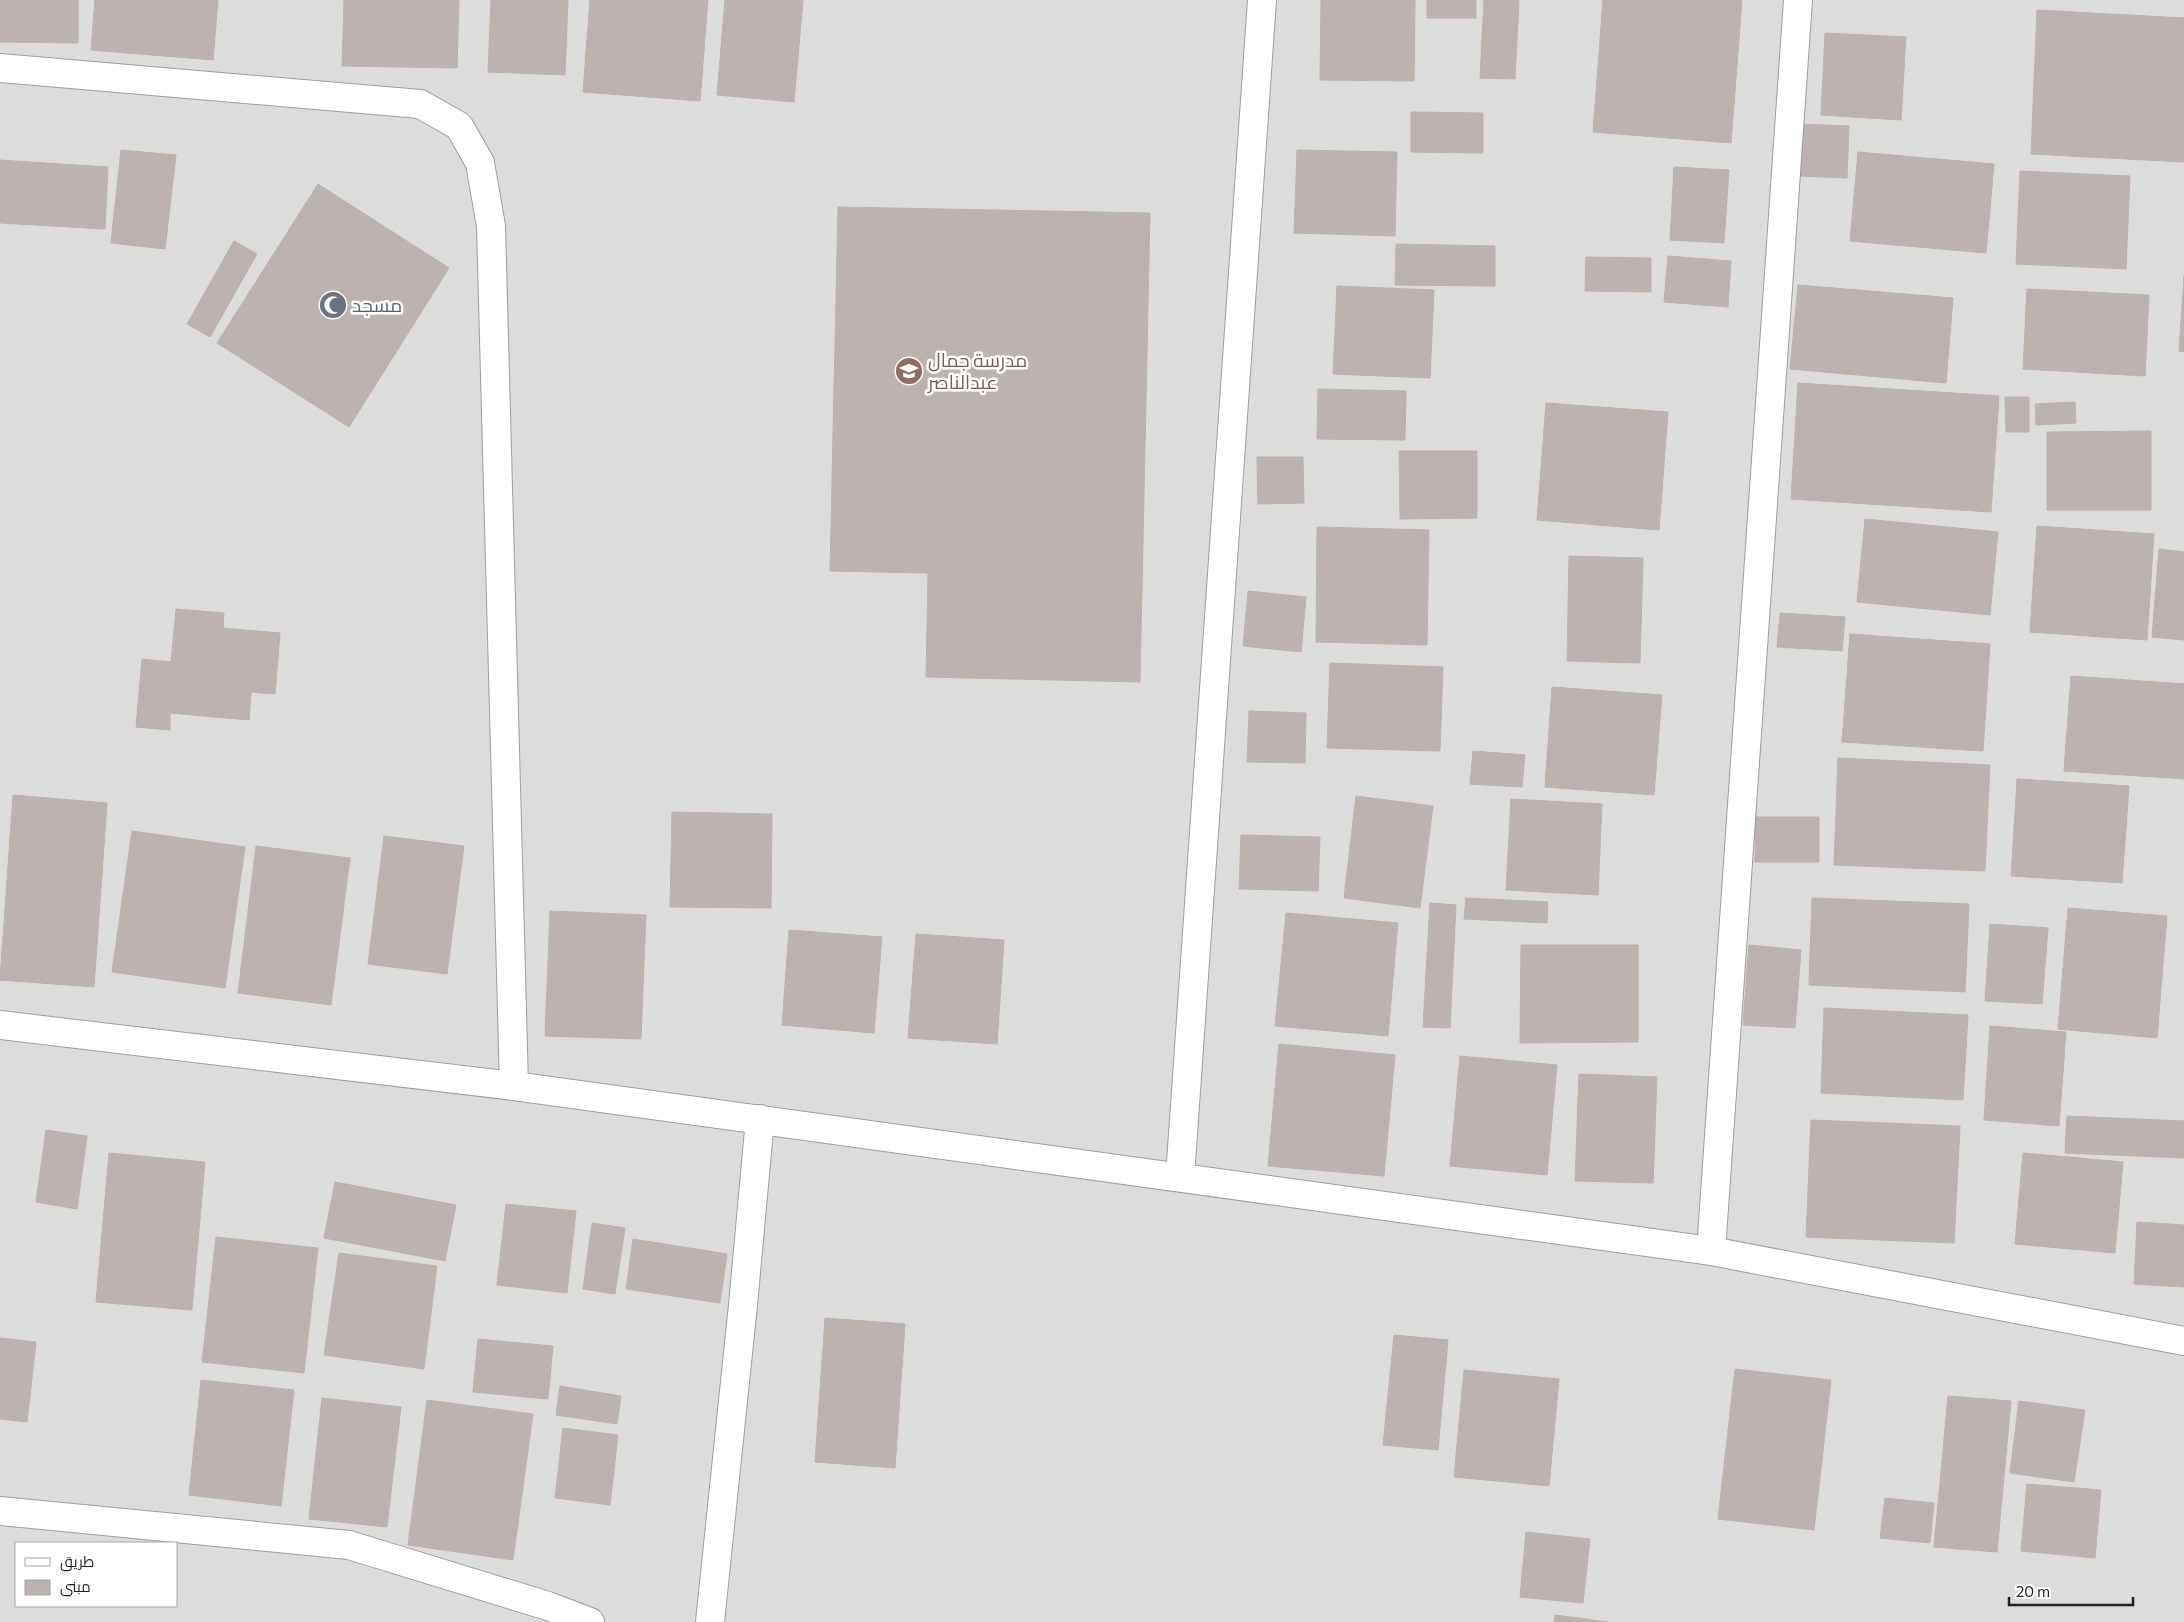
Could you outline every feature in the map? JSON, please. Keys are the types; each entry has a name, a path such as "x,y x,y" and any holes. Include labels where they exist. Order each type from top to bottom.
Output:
{"street":[{"path":"1180,1177 1262,0"},
{"path":"1711,1251 1798,0"},
{"path":"0,68 420,104 460,126 480,163 491,226 514,1086"},
{"path":"0,1025 514,1086 1711,1251 2184,1341"},
{"path":"710,1622 760,1119"},
{"path":"0,1511 349,1545 548,1606 590,1622"}],"shaded area":[{"path":"0,0 2184,0 2184,1622 0,1622"}],"building":[{"path":"0,0 62,0 61,42 0,40"},
{"path":"0,0 78,0 78,43 0,42"},
{"path":"95,0 218,0 213,60 91,50"},
{"path":"344,0 459,0 457,68 342,66"},
{"path":"491,0 568,0 565,75 488,72"},
{"path":"590,0 708,0 700,101 583,92"},
{"path":"725,0 803,0 794,102 717,95"},
{"path":"1321,0 1415,0 1414,81 1320,80"},
{"path":"1427,0 1476,0 1476,18 1427,18"},
{"path":"1484,0 1519,0 1515,79 1480,78"},
{"path":"1603,0 1742,0 1731,143 1593,132"},
{"path":"2037,10 2184,18 2184,162 2031,154"},
{"path":"1825,33 1906,37 1901,120 1821,115"},
{"path":"1411,112 1483,113 1483,153 1411,152"},
{"path":"1801,124 1849,126 1847,178 1798,176"},
{"path":"121,150 176,155 165,249 111,243"},
{"path":"1297,150 1397,152 1395,236 1294,233"},
{"path":"1858,152 1994,164 1986,253 1850,241"},
{"path":"0,160 108,167 105,229 0,223"},
{"path":"1674,167 1729,170 1724,243 1670,240"},
{"path":"2020,171 2130,176 2126,269 2016,264"},
{"name":"مسجد","path":"318,184 449,268 349,427 217,343"},
{"path":"838,207 1150,213 1140,682 926,677 928,573 830,571"},
{"path":"234,241 257,254 210,337 187,324"},
{"path":"1396,244 1495,246 1495,286 1395,285"},
{"path":"1668,256 1731,261 1728,307 1664,302"},
{"path":"1586,257 1651,258 1651,292 1585,291"},
{"path":"2184,275 2184,352 2179,351"},
{"path":"1798,285 1953,298 1946,383 1790,369"},
{"path":"1337,286 1434,290 1430,378 1333,374"},
{"path":"2027,289 2149,295 2145,376 2023,369"},
{"path":"1798,383 1999,396 1991,512 1791,499"},
{"path":"1318,389 1406,391 1405,440 1317,439"},
{"path":"2005,397 2029,397 2029,432 2006,432"},
{"path":"2075,402 2076,423 2036,425 2035,404"},
{"path":"1546,403 1668,412 1659,530 1537,520"},
{"path":"2151,431 2151,510 2047,510 2047,432"},
{"path":"1399,451 1477,451 1477,518 1400,519"},
{"path":"1257,457 1303,457 1304,503 1258,504"},
{"path":"1865,519 1998,532 1990,615 1857,602"},
{"path":"2037,526 2154,534 2147,640 2030,632"},
{"path":"1317,527 1429,530 1427,645 1316,642"},
{"path":"2159,549 2184,552 2184,640 2152,637"},
{"path":"1569,556 1643,558 1640,663 1567,661"},
{"path":"1248,591 1306,597 1301,652 1243,646"},
{"path":"176,609 224,613 223,628 280,633 275,694 251,692 249,720 170,713 170,730 136,727 142,659 171,662"},
{"path":"1780,613 1845,617 1842,651 1777,647"},
{"path":"1850,634 1990,644 1983,751 1842,742"},
{"path":"1330,663 1443,667 1440,751 1327,748"},
{"path":"2071,676 2184,684 2184,779 2064,771"},
{"path":"1552,687 1662,695 1654,795 1545,787"},
{"path":"1249,711 1306,713 1305,763 1247,762"},
{"path":"1473,751 1525,755 1522,787 1470,784"},
{"path":"1838,758 1990,765 1985,871 1834,865"},
{"path":"2017,779 2129,786 2122,883 2011,876"},
{"path":"13,795 107,803 94,987 0,980"},
{"path":"1356,796 1433,806 1420,908 1344,898"},
{"path":"1511,799 1602,804 1598,895 1506,890"},
{"path":"672,812 772,814 771,908 670,907"},
{"path":"1756,817 1819,817 1819,862 1755,862"},
{"path":"132,831 245,847 225,988 112,972"},
{"path":"1241,835 1320,837 1318,891 1239,889"},
{"path":"384,836 464,846 447,974 368,964"},
{"path":"256,846 350,858 331,1005 238,993"},
{"path":"1466,898 1548,902 1547,923 1464,919"},
{"path":"1812,898 1969,904 1965,992 1809,985"},
{"path":"1430,903 1456,905 1450,1028 1423,1027"},
{"path":"2068,908 2167,916 2157,1038 2058,1029"},
{"path":"550,911 646,915 641,1039 545,1036"},
{"path":"1286,913 1398,923 1388,1036 1275,1026"},
{"path":"1990,924 2048,928 2042,1004 1985,1001"},
{"path":"789,930 882,937 874,1033 782,1025"},
{"path":"916,934 1004,940 997,1044 908,1038"},
{"path":"1521,945 1638,945 1638,1042 1520,1043"},
{"path":"1749,945 1801,950 1795,1028 1743,1025"},
{"path":"1824,1008 1968,1015 1963,1100 1821,1093"},
{"path":"1990,1026 2066,1032 2059,1126 1984,1120"},
{"path":"1279,1044 1395,1055 1384,1176 1268,1166"},
{"path":"1460,1056 1557,1065 1547,1175 1450,1166"},
{"path":"1579,1074 1657,1077 1653,1183 1575,1181"},
{"path":"2067,1116 2184,1121 2184,1158 2065,1153"},
{"path":"1811,1120 1960,1126 1954,1243 1806,1237"},
{"path":"46,1130 87,1136 77,1209 36,1202"},
{"path":"109,1153 205,1162 192,1310 96,1302"},
{"path":"2023,1153 2123,1162 2115,1253 2015,1244"},
{"path":"335,1182 456,1205 445,1261 324,1238"},
{"path":"506,1204 576,1211 567,1293 497,1285"},
{"path":"2137,1222 2184,1225 2184,1287 2134,1284"},
{"path":"592,1223 625,1228 615,1294 583,1289"},
{"path":"216,1237 318,1248 304,1373 202,1362"},
{"path":"633,1239 727,1254 720,1303 626,1289"},
{"path":"339,1253 437,1266 424,1369 324,1355"},
{"path":"825,1318 905,1324 895,1468 815,1462"},
{"path":"1394,1335 1448,1340 1438,1450 1383,1445"},
{"path":"0,1338 36,1342 27,1422 0,1419"},
{"path":"478,1339 553,1346 548,1399 473,1392"},
{"path":"1735,1369 1831,1380 1814,1530 1718,1519"},
{"path":"1464,1370 1559,1379 1549,1486 1454,1477"},
{"path":"201,1380 294,1390 281,1506 189,1495"},
{"path":"560,1386 621,1396 617,1424 556,1415"},
{"path":"1948,1396 2011,1401 1997,1552 1934,1547"},
{"path":"322,1398 401,1407 387,1527 309,1519"},
{"path":"427,1400 533,1414 513,1560 408,1545"},
{"path":"2019,1401 2085,1410 2074,1482 2010,1473"},
{"path":"563,1428 618,1435 610,1505 555,1498"},
{"path":"2027,1484 2101,1490 2095,1558 2021,1551"},
{"path":"1885,1498 1934,1503 1930,1543 1880,1538"},
{"path":"1526,1532 1590,1539 1583,1603 1520,1597"},
{"path":"1555,1615 1608,1622 1554,1622"}],"place":[{"name":"مسجد","path":"333,305"},
{"name":"مدرسة جمال عبدالناصر","path":"909,371"}]}
